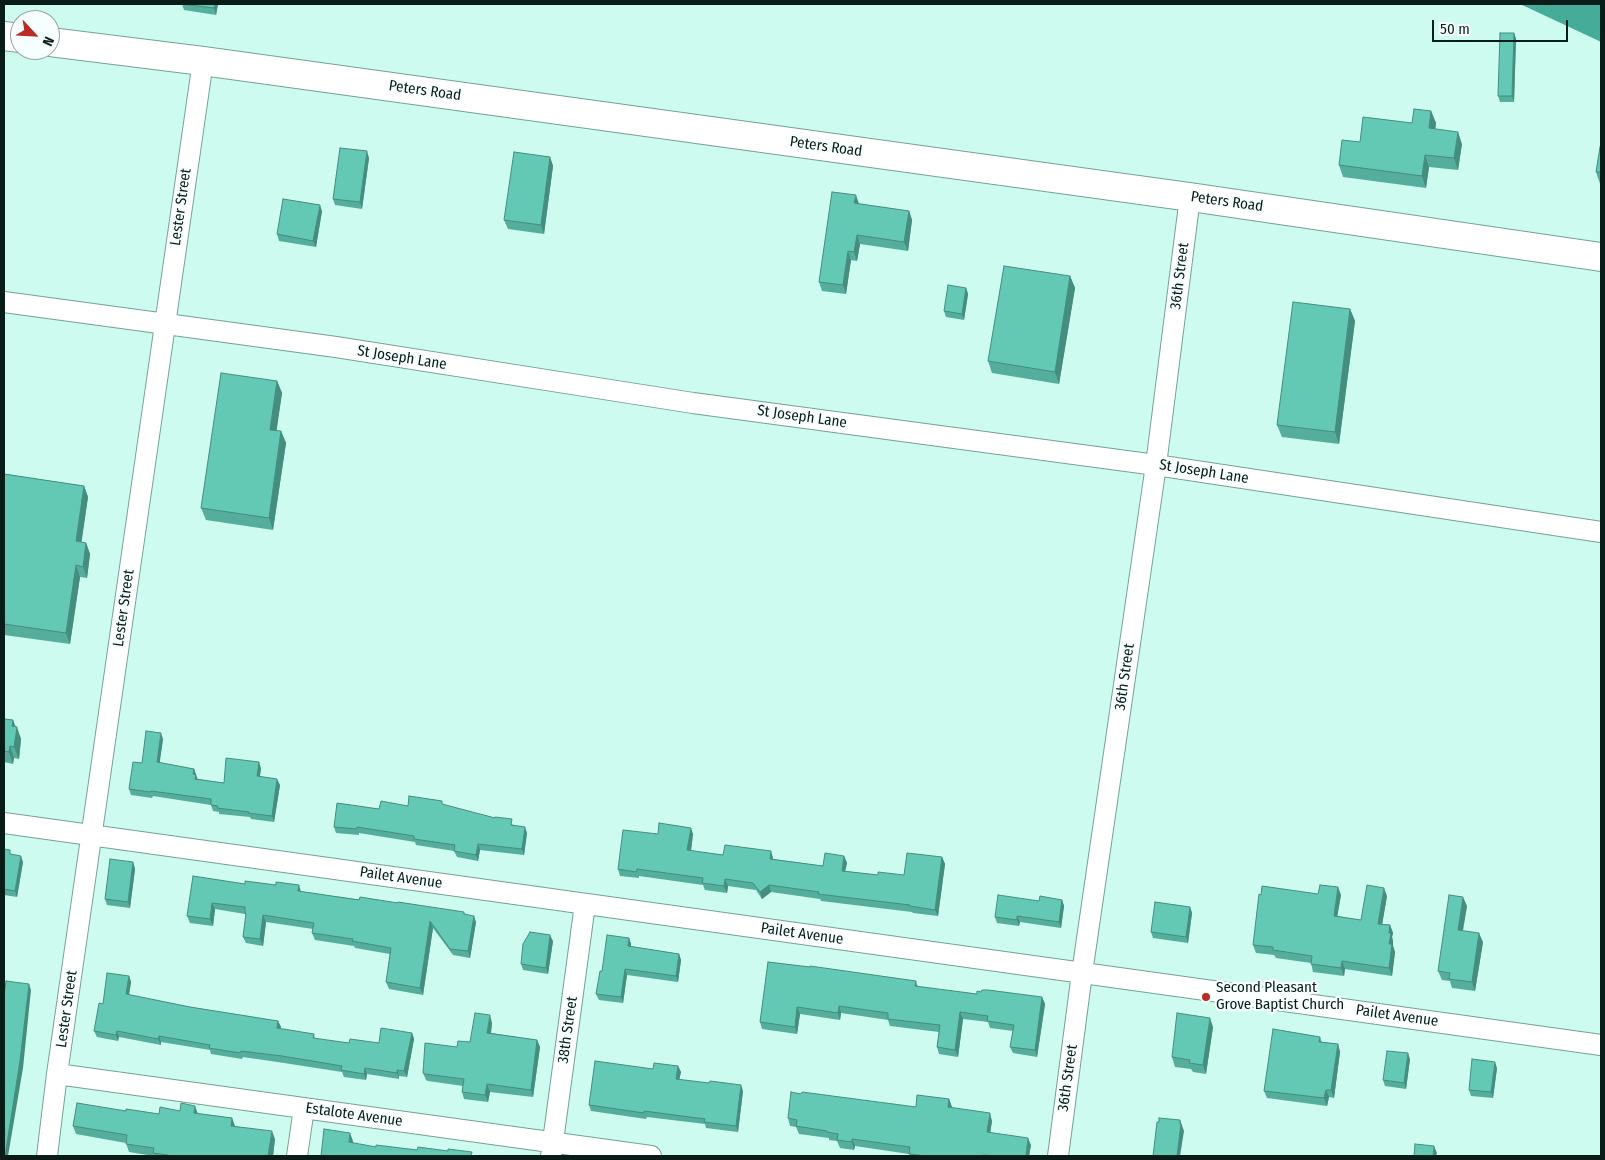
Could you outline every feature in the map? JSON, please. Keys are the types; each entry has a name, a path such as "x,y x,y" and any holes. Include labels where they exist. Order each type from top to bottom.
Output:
{"main road":[{"name":"Peters Road","path":"60,43 203,61 1190,197 1601,257"}],"street":[{"name":"Lester Street","path":"47,1156 57,1074 203,61"},
{"name":"36th Street","path":"1058,1156 1082,973 1156,465 1190,197"},
{"name":"St Joseph Lane","path":"4,302 336,347 693,403 1156,465 1601,532"},
{"name":"Pailet Avenue","path":"4,822 1601,1044"},
{"name":"38th Street","path":"552,1149 585,904"},
{"name":"Estalote Avenue","path":"57,1074 304,1108 552,1149 651,1156"},
{"path":"297,1156 304,1108"}],"shaded area":[{"path":"1520,4 1601,4 1601,42 1597,40"}],"building":[{"path":"182,4 215,4 214,8"},
{"path":"1500,33 1514,33 1512,96 1498,96"},
{"path":"1414,109 1431,111 1429,128 1458,132 1454,158 1425,155 1422,176 1339,165 1342,140 1360,142 1363,117 1412,123"},
{"path":"1600,147 1601,172 1596,172"},
{"path":"340,148 367,151 360,202 333,199"},
{"path":"514,152 550,157 541,225 504,220"},
{"path":"832,192 856,195 854,203 909,211 904,242 857,235 854,252 848,251 843,285 819,282"},
{"path":"283,199 320,205 313,241 277,234"},
{"path":"1004,266 1070,276 1055,372 988,361"},
{"path":"948,285 966,288 962,314 944,311"},
{"path":"1293,302 1350,309 1335,432 1277,425"},
{"path":"221,373 277,381 270,430 281,431 269,518 201,508"},
{"path":"4,474 84,486 76,541 86,543 83,567 76,565 66,633 4,624"},
{"path":"4,719 13,720 12,726 17,727 14,747 10,746 9,752 4,751"},
{"path":"146,731 161,733 157,762 194,769 195,779 224,783 226,758 259,762 257,776 277,779 272,816 217,808 218,806 211,805 211,799 129,789 133,762 142,763"},
{"path":"409,796 442,801 442,804 495,818 512,819 511,825 525,827 522,849 478,844 476,855 454,851 455,845 414,839 414,836 357,827 357,829 334,827 337,803 379,809 381,801 408,806"},
{"path":"659,823 691,828 687,850 723,855 725,845 771,851 770,859 823,866 825,853 844,856 842,871 878,875 878,872 904,875 907,853 942,857 935,910 910,905 818,894 819,892 769,885 760,892 753,883 725,879 724,886 702,883 703,878 637,869 636,872 618,869 623,830 658,834"},
{"path":"4,849 10,850 10,854 21,856 15,891 4,889"},
{"path":"110,859 133,862 128,902 105,899"},
{"path":"193,876 245,884 245,881 276,885 276,882 299,885 298,891 359,900 360,897 464,912 464,914 474,916 468,951 450,949 430,921 420,988 386,982 391,948 352,941 353,939 312,933 314,923 263,915 260,939 243,937 245,907 212,903 210,919 187,916"},
{"path":"1320,885 1338,887 1334,916 1361,920 1367,885 1384,888 1378,924 1390,925 1389,944 1392,944 1389,968 1342,961 1341,968 1311,964 1312,956 1273,950 1273,947 1253,945 1259,894 1261,895 1262,886 1318,894"},
{"path":"998,895 1039,901 1040,896 1062,900 1059,922 1017,916 1017,920 995,917"},
{"path":"1449,895 1463,897 1458,930 1479,933 1472,982 1449,979 1450,973 1438,971"},
{"path":"1155,902 1190,907 1186,937 1151,932"},
{"path":"530,932 550,935 546,968 521,964 523,944"},
{"path":"607,935 629,938 628,946 679,954 676,976 625,969 621,997 596,994 600,971 602,971"},
{"path":"768,962 916,981 915,986 977,994 977,991 988,990 1042,997 1035,1050 1010,1047 1014,1025 987,1021 988,1016 960,1012 955,1050 937,1047 940,1025 888,1019 888,1013 839,1006 838,1013 797,1007 795,1027 760,1022"},
{"path":"107,973 129,976 126,994 190,1007 278,1021 277,1028 314,1034 313,1038 349,1043 350,1039 379,1043 381,1028 412,1033 404,1071 397,1070 397,1073 365,1068 364,1074 341,1070 342,1066 282,1056 241,1051 240,1053 209,1048 210,1045 159,1036 158,1039 117,1031 116,1035 94,1031 99,1003 103,1004"},
{"path":"6,981 29,984 20,1061 4,1156 4,995"},
{"path":"475,1013 490,1015 487,1033 537,1040 531,1090 487,1084 485,1095 462,1092 464,1079 423,1073 425,1043 457,1047 458,1041 470,1042"},
{"path":"1177,1013 1210,1018 1203,1065 1189,1063 1190,1060 1172,1057"},
{"path":"1273,1029 1320,1037 1319,1042 1338,1044 1331,1090 1326,1090 1324,1098 1264,1091"},
{"path":"1387,1051 1408,1053 1404,1083 1383,1080"},
{"path":"1472,1059 1495,1062 1491,1092 1469,1090"},
{"path":"595,1061 653,1069 654,1063 678,1066 676,1079 741,1085 736,1126 704,1122 705,1119 589,1105"},
{"path":"791,1092 916,1107 917,1095 949,1099 948,1107 990,1113 987,1132 1028,1138 1026,1156 926,1156 909,1154 910,1147 852,1139 852,1142 837,1140 838,1134 796,1126 797,1120 788,1118"},
{"path":"77,1103 159,1114 160,1107 180,1111 181,1103 195,1106 194,1113 232,1118 231,1126 272,1131 268,1156 168,1156 153,1153 154,1148 126,1144 127,1135 73,1126"},
{"path":"1159,1118 1180,1120 1177,1156 1153,1156"},
{"path":"324,1129 350,1133 349,1142 376,1147 376,1145 417,1150 418,1147 472,1152 471,1156 321,1156"},
{"path":"1415,1144 1434,1146 1433,1156 1414,1156"}],"place":[{"name":"Second Pleasant Grove Baptist Church","path":"1206,997"}]}
